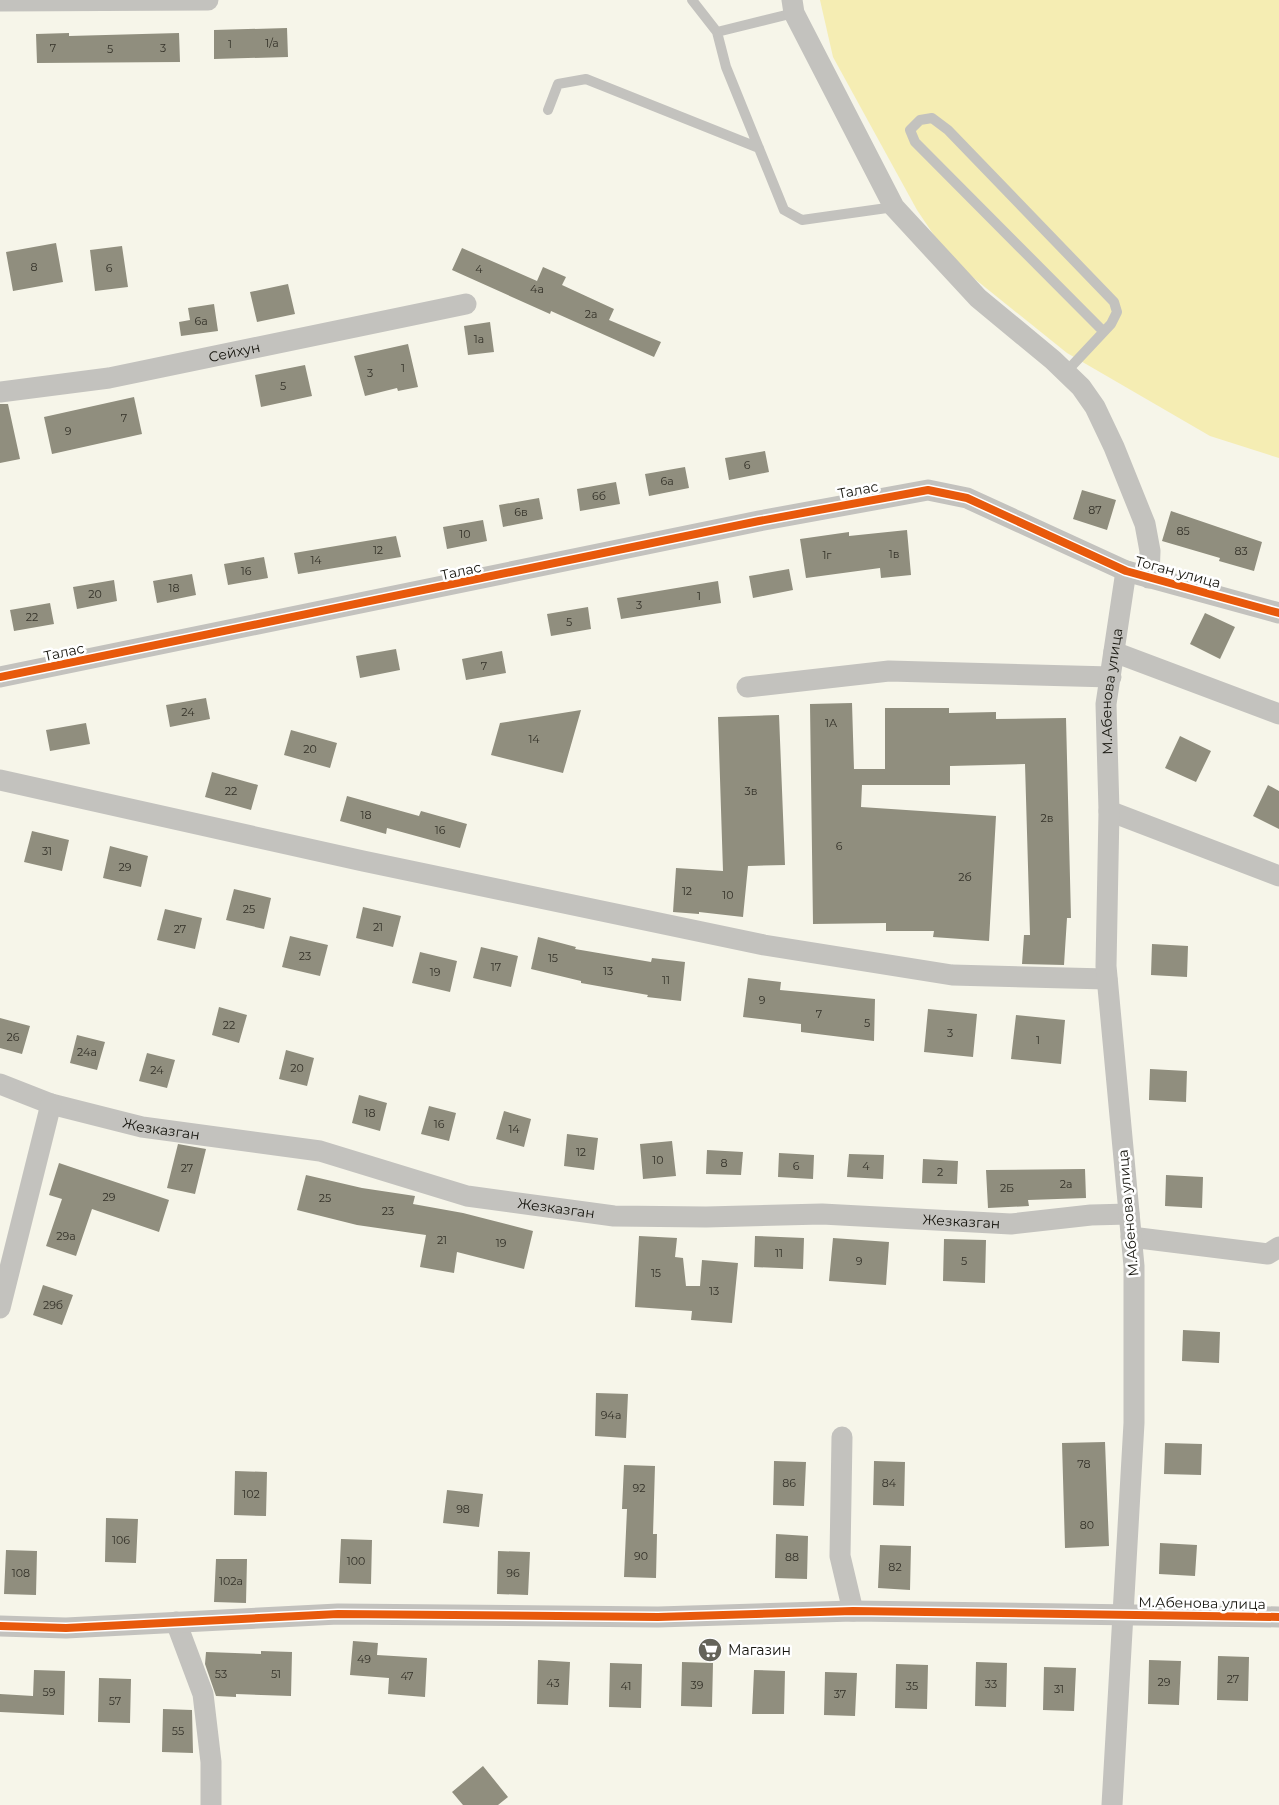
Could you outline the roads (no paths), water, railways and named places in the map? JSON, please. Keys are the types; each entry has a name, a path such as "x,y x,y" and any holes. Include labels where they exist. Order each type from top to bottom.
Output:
{"street":[{"path":"0,1 208,0"},
{"path":"793,7 894,207 978,298 1066,372 1081,387 1095,407 1124,471 1145,524 1150,551 1149,578"},
{"name":"Сейхун","path":"0,392 109,378 466,304"},
{"name":"Тоган улица","path":"928,490 967,498 1126,572 1279,612"},
{"name":"Талас","path":"0,677 759,521 928,490"},
{"name":"М.Абенова улица","path":"1112,1805 1134,1422 1134,1266 1108,979 1106,704 1126,572"},
{"path":"1114,652 1279,714"},
{"path":"747,687 889,671 1111,677"},
{"path":"0,780 363,861 764,945 952,974 1108,979"},
{"path":"1108,811 1279,876"},
{"name":"Жезказган","path":"0,1084 51,1104 142,1127 320,1151 467,1196 614,1216 706,1217 822,1214 1011,1224 1091,1215 1129,1214"},
{"path":"0,1308 51,1104"},
{"path":"1131,1237 1275,1254"},
{"path":"842,1437 840,1556 853,1611"},
{"path":"0,1626 66,1628 338,1614 658,1617 853,1611 1124,1615"},
{"name":"М.Абенова улица","path":"1124,1615 1279,1616"},
{"path":"176,1622 203,1694 211,1762 211,1805"}],"lane":[{"path":"692,0 717,32 726,67 784,210 802,220 894,207"},
{"path":"717,32 793,7"},
{"path":"548,110 558,84 586,79 759,148"},
{"path":"1066,372 1111,324 1117,312 1114,302 948,130 932,118 920,120 910,130 915,142 1103,331"}],"place":[{"name":"Магазин","path":"710,1650"}]}
